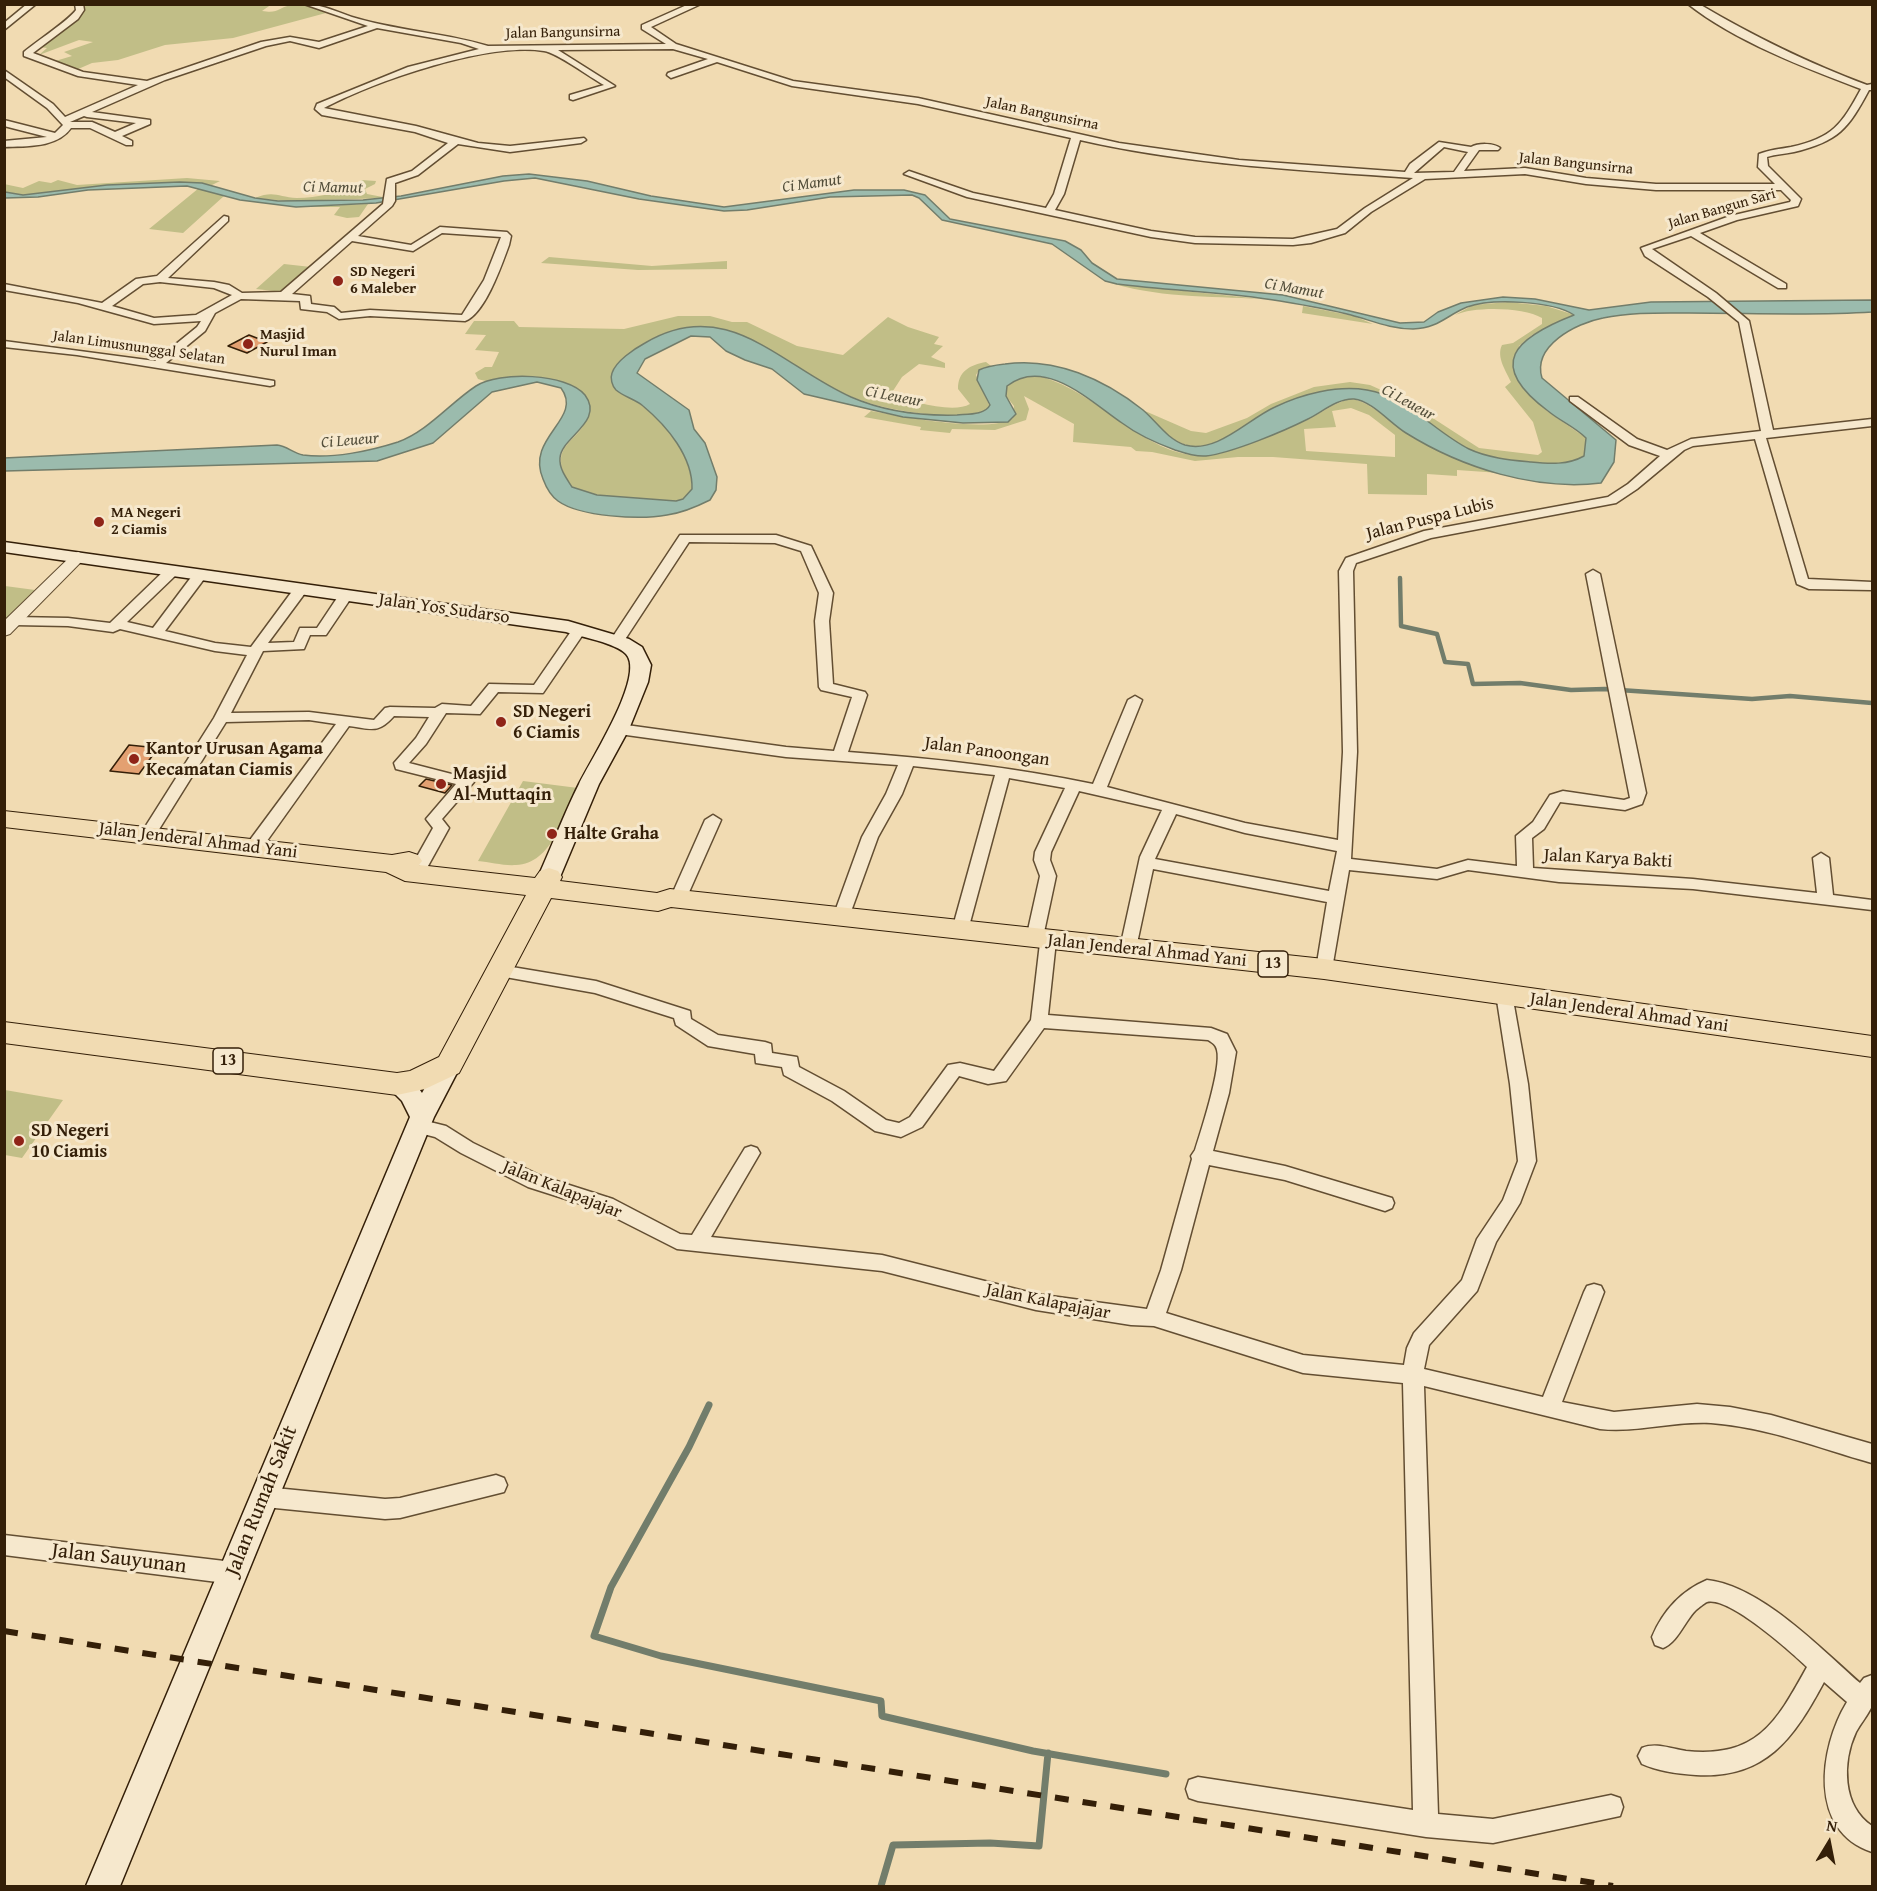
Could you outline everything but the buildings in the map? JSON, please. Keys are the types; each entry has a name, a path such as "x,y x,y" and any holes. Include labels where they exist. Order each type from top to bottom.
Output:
{"highway":[{"name":"Jalan Jenderal Ahmad Yani","path":"4,819 392,864 422,862 658,902 674,898 1041,940 1324,969 1872,1047"},
{"name":"Jalan Jenderal Ahmad Yani","path":"392,864 405,872 546,883"},
{"path":"449,1065 546,883"},
{"name":"13","path":"4,1032 397,1084 415,1081 449,1065"}],"main road":[{"name":"Jalan Yos Sudarso","path":"4,547 579,630 617,641 635,651 641,665 638,682 619,729 589,784 546,883"},
{"name":"Jalan Rumah Sakit","path":"104,1887 420,1121 449,1065"},
{"path":"397,1084 411,1095 420,1121"}],"street":[{"path":"4,28 32,4"},
{"path":"79,4 80,10 75,17 51,33 27,54 81,74 148,84"},
{"name":"Jalan Bangunsirna","path":"308,4 376,26 454,40 487,49 674,46 792,83 918,101 1151,152 1239,163 1423,176 1525,171 1586,182 1656,187 1782,186"},
{"path":"329,12 348,4"},
{"path":"674,46 645,27 697,4"},
{"path":"1692,4 1778,52 1870,87"},
{"path":"4,144 36,142 55,136 64,132 67,122 148,84 183,70 264,44 287,39 321,45 376,26"},
{"path":"300,41 340,30"},
{"path":"487,49 411,69 338,96 319,107 325,113 431,132 478,146 510,149 580,140"},
{"path":"548,49 611,86 573,97"},
{"path":"671,75 718,59"},
{"path":"4,72 67,122 92,125 129,142"},
{"name":"Jalan Bangun Sari","path":"1763,433 1747,328 1741,318 1713,295 1655,258 1646,249 1742,215 1797,203 1763,167 1762,156 1800,148 1837,135 1844,129 1870,87"},
{"path":"67,122 89,113 151,120 114,136"},
{"path":"92,125 111,116"},
{"path":"4,123 55,136"},
{"path":"1050,211 1059,194 1076,137"},
{"path":"281,296 300,284 390,199 390,181 415,173 451,147 454,140"},
{"path":"1408,175 1413,166 1442,144 1474,150"},
{"path":"1456,175 1477,147 1495,148"},
{"path":"909,174 969,195 1171,237 1302,242 1341,231 1368,210 1423,176"},
{"path":"160,279 224,219"},
{"path":"4,287 79,300 102,308 125,311 141,320 154,321 186,320 210,314 239,296 306,298 305,306 330,309 339,316 370,313 465,318 474,309 494,269 506,236 440,230 413,248 351,238"},
{"path":"1692,232 1782,286"},
{"path":"102,308 140,281 160,279 218,286 235,291 239,296"},
{"path":"157,365 201,329 210,314"},
{"name":"Jalan Limusnunggal Selatan","path":"4,344 270,383"},
{"path":"1574,399 1603,423 1633,442 1668,455"},
{"name":"Jalan Puspa Lubis","path":"1324,969 1345,848 1350,752 1346,571 1351,561 1394,544 1429,534 1602,504 1621,496 1668,455 1691,442 1872,422"},
{"path":"1763,433 1802,581 1809,585 1872,586"},
{"path":"617,641 685,538 776,539 806,549 826,593 822,621 826,687 860,694 839,757"},
{"path":"10,626 78,556"},
{"path":"10,626 68,622 113,628 172,571"},
{"path":"1525,873 1524,836 1539,825 1555,798 1563,796 1625,805 1637,801 1638,793 1593,574"},
{"path":"156,634 200,575"},
{"path":"148,836 221,718 257,650 301,589"},
{"path":"118,624 215,647 257,650 299,646 305,632 321,632 346,595"},
{"path":"422,862 441,828 434,819 466,782 400,765 422,741 438,713 445,707 475,711 494,687 538,690 579,630"},
{"path":"1099,789 1135,700"},
{"path":"221,718 288,715 378,725 390,711 438,713"},
{"path":"253,848 346,720"},
{"name":"Jalan Panoongan","path":"619,729 839,757 1003,772 1099,789 1245,828 1345,848"},
{"path":"841,917 870,837 894,794 907,762"},
{"path":"960,930 1003,772"},
{"path":"500,971 596,987 684,1015 682,1021 714,1041 765,1049 762,1058 791,1062 790,1071 838,1096 881,1126 901,1130 916,1122 954,1070 963,1070 990,1078 1000,1076 1039,1021 1041,940 1048,876 1042,860 1043,852 1074,784"},
{"path":"1128,948 1147,863 1171,808"},
{"path":"674,898 713,820"},
{"path":"1821,858 1826,900"},
{"path":"1147,863 1336,898"},
{"name":"Jalan Karya Bakti","path":"1342,864 1434,874 1467,865 1589,879 1649,880 1872,905"},
{"path":"1426,1825 1413,1375 1417,1348 1427,1331 1470,1285 1487,1239 1511,1203 1527,1161 1519,1084 1504,994"},
{"path":"1039,1021 1211,1034 1221,1039 1227,1052 1220,1093 1200,1156 1171,1270 1154,1318"},
{"name":"Jalan Kalapajajar","path":"420,1121 467,1148 535,1182 606,1204 669,1238 697,1244 882,1263 1036,1302 1131,1317 1154,1318 1303,1364 1413,1375 1618,1422 1700,1413 1722,1415 1872,1453"},
{"path":"697,1244 751,1153"},
{"path":"1200,1156 1285,1173 1385,1203"},
{"path":"1550,1406 1594,1292"},
{"path":"265,1497 385,1509 400,1508 496,1485"},
{"name":"Jalan Sauyunan","path":"4,1545 233,1573"},
{"path":"1663,1637 1672,1621 1697,1596 1715,1590 1743,1604 1821,1665 1867,1693 1845,1730 1839,1749 1836,1791 1839,1807 1846,1820 1854,1829 1872,1840"},
{"path":"1650,1756 1678,1763 1715,1766 1754,1756 1770,1744 1786,1725 1821,1665"},
{"path":"1198,1789 1426,1825 1493,1832 1611,1807"}],"shaded area":[{"path":"272,4 262,11 272,12 286,6 300,5 326,13 233,38 165,45 118,60 92,63 76,70 52,62 72,56 64,52 93,42 79,40 39,55 47,48 40,47 77,18 86,5"},
{"path":"529,174 587,181 651,196 724,207 854,190 904,190 925,195 950,219 1065,241 1081,250 1092,263 1117,279 1283,295 1400,323 1424,322 1438,312 1461,303 1503,297 1535,299 1589,310 1651,302 1872,300 1872,312 1635,314 1592,321 1569,331 1550,346 1544,356 1541,366 1542,378 1616,440 1614,462 1601,483 1576,485 1526,480 1475,466 1428,446 1400,429 1368,404 1354,399 1336,403 1308,419 1258,441 1230,451 1206,456 1186,453 1154,442 1067,385 1037,376 1022,378 1007,386 1006,396 1016,414 1008,422 963,423 903,417 804,394 772,369 726,351 710,337 691,336 645,359 637,373 689,410 694,429 705,443 717,477 716,490 710,500 673,514 642,517 595,514 581,511 555,499 543,479 540,464 541,451 561,419 566,399 561,388 537,382 492,392 433,443 377,461 5,471 4,458 277,445 296,453 314,456 363,451 409,437 476,386 487,381 516,376 564,382 585,395 590,405 590,413 562,450 560,458 562,470 572,487 597,495 676,501 683,499 692,489 688,465 683,454 677,443 652,414 616,390 612,384 611,375 621,360 645,343 675,330 702,326 728,330 752,340 851,397 903,412 944,415 984,411 990,405 977,380 979,370 1005,364 1042,364 1078,373 1112,389 1143,410 1173,439 1185,445 1209,445 1232,434 1265,412 1297,398 1332,390 1356,389 1395,399 1456,442 1484,455 1538,463 1572,461 1584,456 1586,438 1553,415 1529,394 1517,379 1513,366 1515,354 1523,343 1536,333 1574,315 1564,310 1522,302 1491,302 1467,307 1430,326 1405,329 1334,311 1280,301 1117,284 1105,281 1052,244 942,220 919,198 912,195 830,197 747,210 724,211 639,199 535,178 504,181 376,203 296,207 240,200 187,186 88,190 38,197 5,198 5,192 23,195 107,185 180,182 202,183 255,198 278,201 363,200 401,196 503,176"},
{"path":"187,178 220,181 212,185 180,182 107,185 23,195 5,192 4,184 23,188 39,181 51,183 58,180 77,185"},
{"path":"361,180 376,181 375,184 365,189 367,194 388,198 288,201 255,198 272,194 297,198 320,196 359,186"},
{"path":"199,188 224,196 183,233 149,229"},
{"path":"368,204 359,217 347,218 334,215 340,207 296,207"},
{"path":"549,257 652,266 727,261 727,269 638,270 541,263"},
{"path":"284,264 311,267 283,292 256,289"},
{"path":"1105,281 1117,284 1261,299 1143,291"},
{"path":"1508,302 1546,306 1575,315 1532,335 1519,346 1521,385 1547,411 1586,438 1584,456 1578,459 1545,463 1483,455 1455,441 1402,404 1373,392 1357,389 1327,391 1291,401 1264,413 1221,440 1198,446 1187,445 1175,440 1145,411 1191,431 1206,433 1247,418 1271,404 1314,387 1350,382 1370,385 1408,402 1479,448 1538,455 1542,452 1533,422 1505,387 1511,382 1502,364 1500,350 1502,345 1513,343 1542,324 1542,318 1534,314 1499,309 1474,310 1455,315 1473,305"},
{"path":"1303,306 1354,316 1373,324 1302,313"},
{"path":"678,316 710,316 732,322 747,322 797,346 843,355 888,317 908,327 939,337 934,344 943,346 931,357 945,363 945,368 919,364 902,377 891,394 931,405 962,407 970,404 958,389 960,378 970,367 986,362 991,366 979,370 976,375 990,407 978,413 956,416 886,408 839,391 746,337 723,329 698,327 672,331 643,344 632,399 654,416 673,437 687,463 692,490 683,499 676,501 597,495 572,487 563,471 561,458 564,449 584,424 588,413 587,399 570,386 550,379 528,376 489,381 478,379 475,373 485,367 492,367 499,352 475,350 486,335 465,334 474,321 514,321 519,327 624,329"},
{"path":"1034,375 1057,382 1161,446 1182,453 1205,456 1270,436 1350,399 1367,404 1409,435 1427,445 1458,459 1500,473 1457,470 1457,476 1427,474 1427,495 1368,494 1367,464 1273,457 1195,461 1136,451 1131,447 1073,442 1074,424 1024,396 1029,409 1026,420 995,430 952,429 950,433 920,430 921,427 864,417 871,411 923,420 966,424 1001,422 1013,418 1014,406 1006,396 1007,386 1017,378","holes":["1351,408 1369,415 1395,435 1395,457 1306,451 1304,429 1336,427 1332,411"]},
{"path":"5,586 35,590 5,621"},
{"path":"523,781 578,788 562,824 548,847 539,856 528,863 516,865 478,861"},
{"name":"SD Negeri 10 Ciamis","path":"5,1090 63,1100 22,1158 5,1155"}],"waterway":[{"path":"1400,578 1401,626 1437,634 1445,662 1468,664 1473,684 1520,683 1571,690 1605,689 1752,699 1790,696 1872,703"},
{"path":"709,1405 689,1447 611,1587 594,1636 661,1656 881,1701 882,1716 1048,1754"},
{"path":"881,1886 893,1845 990,1843 1039,1846 1048,1754"},
{"path":"1048,1754 1166,1774"}],"railway":[{"path":"4,1631 1613,1886"}],"place":[{"name":"SD Negeri 6 Maleber","path":"338,281"},
{"name":"Masjid Nurul Iman","path":"248,344"},
{"name":"MA Negeri 2 Ciamis","path":"99,522"},
{"name":"SD Negeri 6 Ciamis","path":"501,722"},
{"name":"Kantor Urusan Agama Kecamatan Ciamis","path":"134,759"},
{"name":"Masjid Al-Muttaqin","path":"441,784"},
{"name":"Halte Graha","path":"552,834"},
{"name":"SD Negeri 10 Ciamis","path":"19,1141"}],"water label":[{"name":"Ci Mamut","path":"812,184"},
{"name":"Ci Mamut","path":"333,188"},
{"name":"Ci Mamut","path":"1294,289"},
{"name":"Ci Leueur","path":"894,397"},
{"name":"Ci Leueur","path":"1408,403"},
{"name":"Ci Leueur","path":"350,441"}]}
